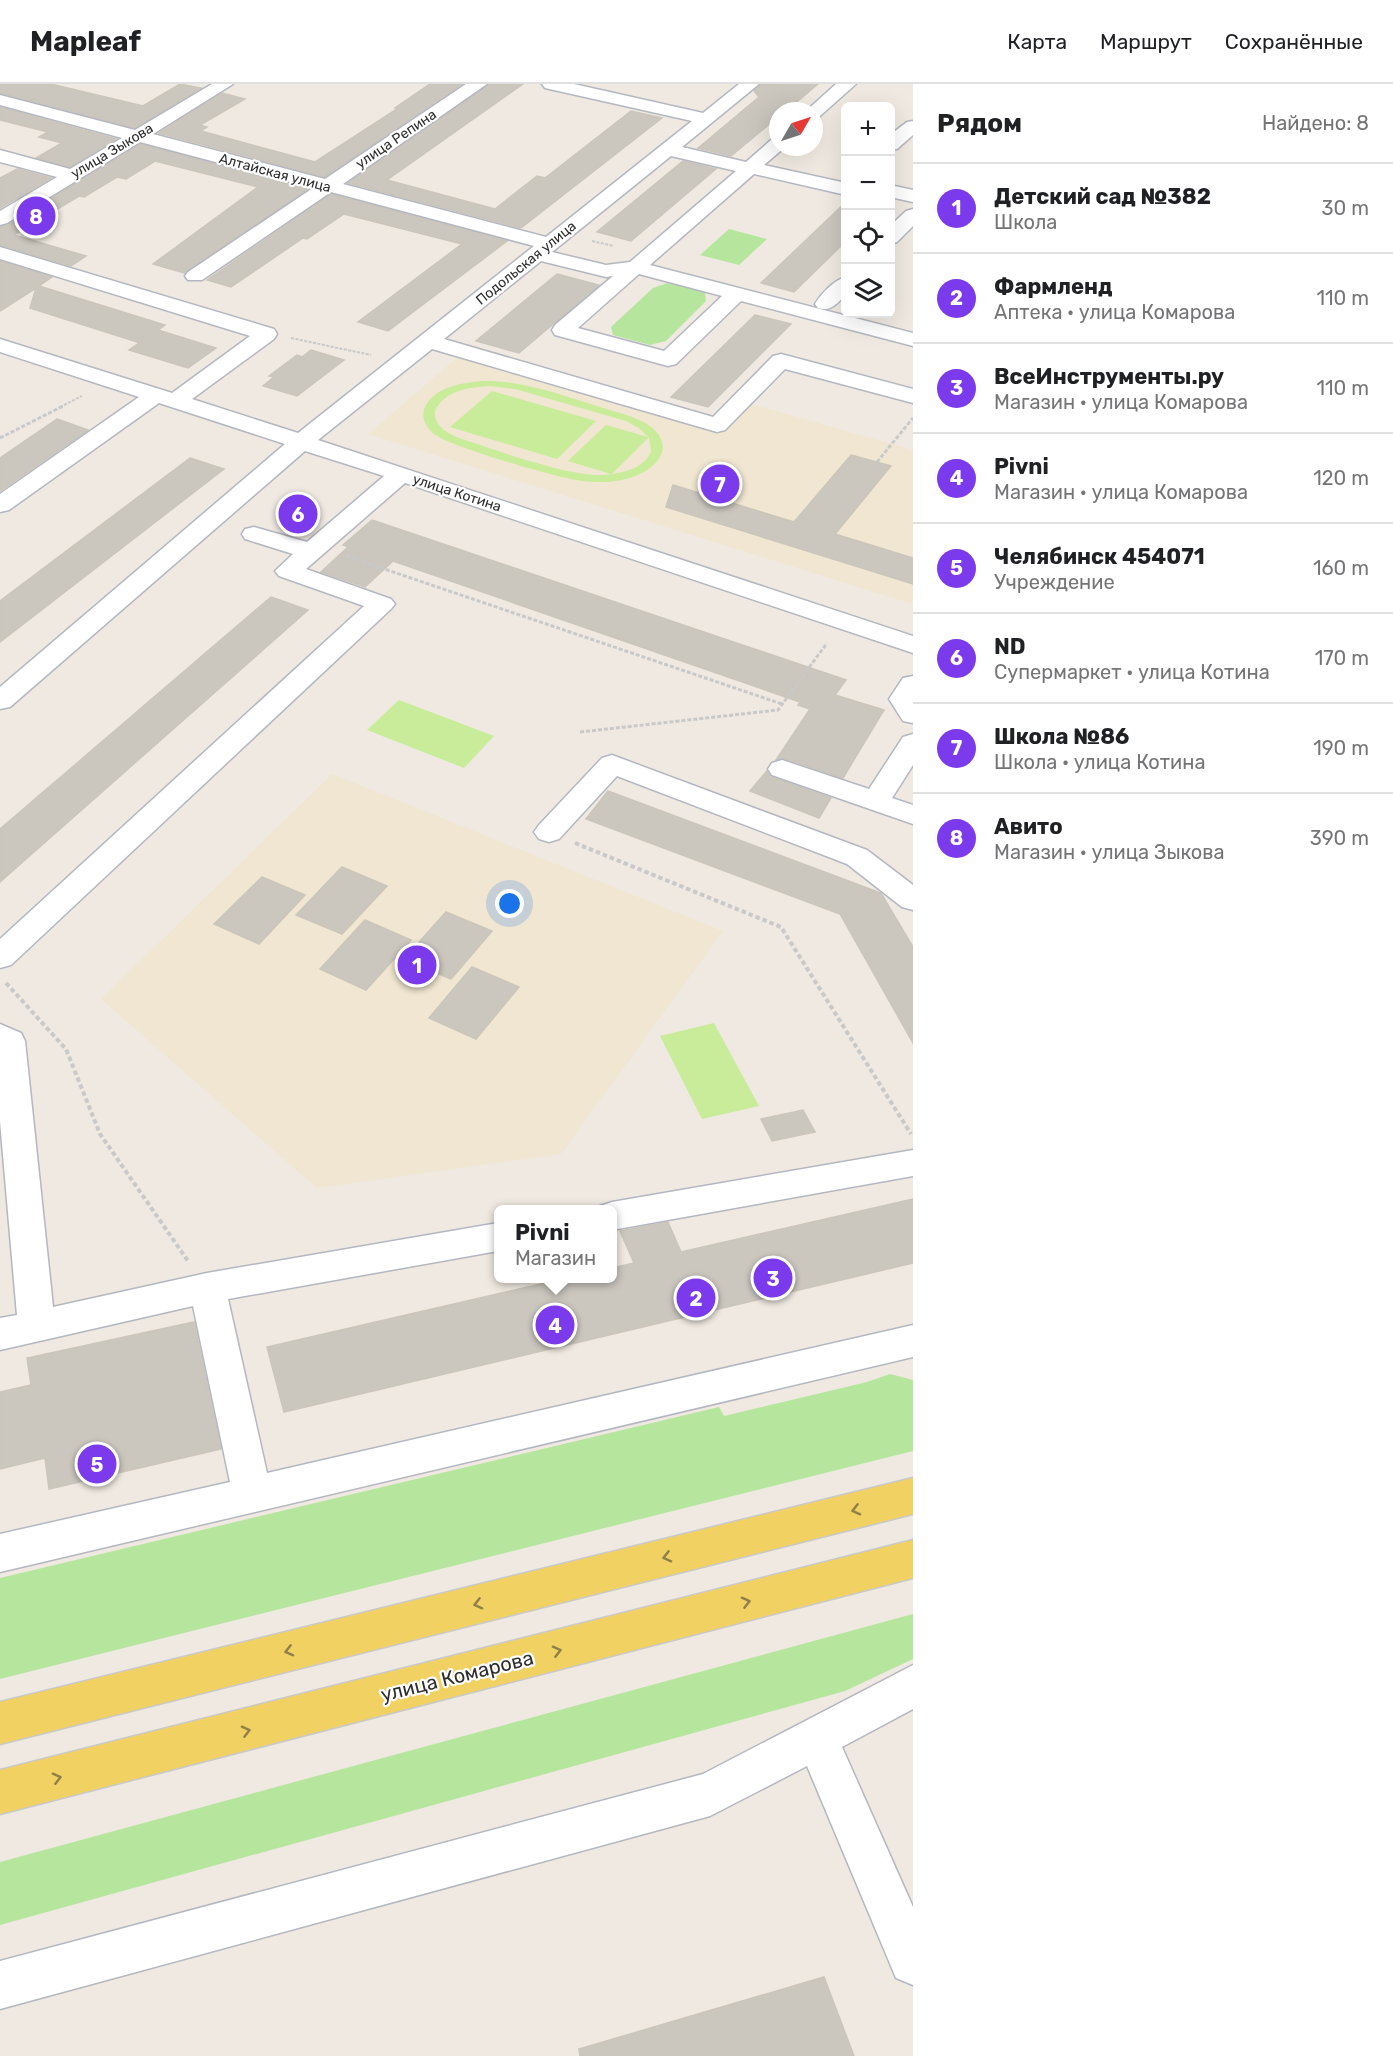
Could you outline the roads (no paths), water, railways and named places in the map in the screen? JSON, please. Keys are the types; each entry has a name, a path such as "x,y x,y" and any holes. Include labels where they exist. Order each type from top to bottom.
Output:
{"main road":[{"path":"0,1723 913,1496"},
{"name":"улица Комарова","path":"0,1792 913,1559"}],"street":[{"name":"улица Зыкова","path":"0,219 224,84"},
{"name":"улица Репина","path":"195,276 478,84"},
{"path":"551,84 706,119"},
{"name":"Подольская улица","path":"0,701 301,442 750,84"},
{"path":"823,104 847,84"},
{"name":"Алтайская улица","path":"0,100 325,186 544,249 606,271 635,267"},
{"path":"895,142 913,126"},
{"path":"668,150 749,169 841,186"},
{"path":"736,294 668,359 563,330 769,152"},
{"path":"4,160 72,175"},
{"path":"895,192 913,196"},
{"path":"895,202 913,207"},
{"path":"895,234 913,215"},
{"path":"0,254 266,334 0,505"},
{"path":"635,267 913,340"},
{"path":"825,304 841,288"},
{"path":"429,341 717,424 781,361 913,396"},
{"name":"улица Котина","path":"0,345 911,641"},
{"path":"0,957 382,604 288,571 400,474"},
{"path":"254,534 314,549"},
{"path":"913,684 903,699 913,715"},
{"path":"875,802 913,743"},
{"path":"549,832 612,764 857,856 913,900"},
{"path":"782,769 913,815"},
{"path":"0,1036 9,1041 37,1326"},
{"path":"617,1215 913,1163"},
{"path":"0,1335 207,1288 494,1238"},
{"path":"207,1288 252,1494"},
{"path":"0,1553 913,1341"},
{"path":"862,1353 913,1368"},
{"path":"0,1985 710,1794 913,1686"},
{"path":"816,1737 913,1961"}],"place":[{"name":"Авито","path":"36,216"},
{"name":"Школа №86","path":"720,484"},
{"name":"ND","path":"298,514"},
{"name":"Детский сад №382","path":"417,965"},
{"name":"ВсеИнструменты.ру","path":"773,1278"},
{"name":"Фармленд","path":"696,1298"},
{"name":"Pivni","path":"555,1325"},
{"name":"Челябинск 454071","path":"97,1464"}]}
